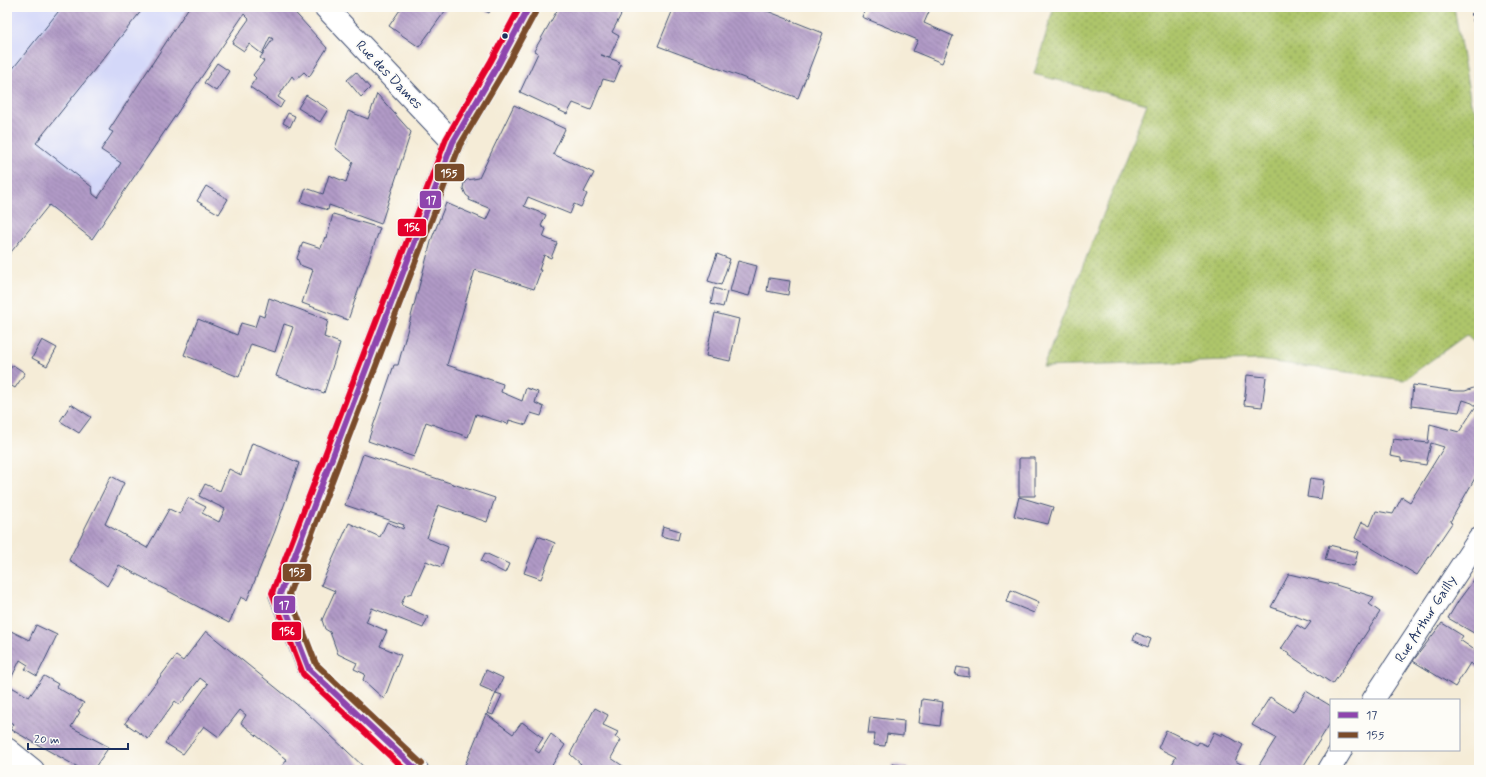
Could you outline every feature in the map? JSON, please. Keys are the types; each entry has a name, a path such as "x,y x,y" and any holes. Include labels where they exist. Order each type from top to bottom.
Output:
{"street":[{"name":"Rue des Dames","path":"325,7 454,142"},
{"path":"417,770 309,669 280,594 454,142 528,7"},
{"name":"Rue Arthur Gailly","path":"1374,699 1479,538"},
{"path":"7,749 33,770"},
{"path":"1329,770 1340,751"}],"path":[{"path":"1471,7 1479,48"}],"shaded area":[{"path":"7,7 248,7 93,239 49,206 7,257"}],"green space":[{"path":"1054,7 1454,7 1471,103 1479,116 1479,347 1466,335 1404,380 1259,360 1043,367 1147,104 1034,74"}],"building":[{"path":"62,7 138,7 142,10 36,143 92,187 93,194 98,198 121,163 101,150 113,132 109,130 189,7 290,7 327,48 309,77 304,72 295,80 292,76 278,97 284,101 280,108 250,87 256,78 253,75 264,61 260,58 273,39 270,37 262,54 249,44 244,51 232,43 249,19 244,14 92,239 49,205 7,257 7,76"},
{"path":"402,7 448,7 419,47 389,26"},
{"path":"478,7 492,7 489,13"},
{"path":"559,7 625,7 612,32 619,36 609,58 620,62 618,64 621,65 614,82 603,79 591,110 573,103 567,114 520,92 538,53 534,51"},
{"path":"674,7 757,7 823,33 798,98 658,46"},
{"path":"866,7 931,7 924,23 953,36 942,63 913,51 918,40 862,17"},
{"path":"217,63 229,71 216,91 204,83"},
{"path":"356,72 370,88 361,97 347,80"},
{"path":"377,94 411,132 381,224 329,205 328,210 301,202 306,188 323,194 329,175 346,182 353,162 335,148 348,111 368,119"},
{"path":"306,95 328,109 320,122 298,108"},
{"path":"514,105 565,129 553,154 594,173 584,192 587,194 581,207 574,204 570,214 528,197 524,206 546,215 541,226 546,229 543,237 557,243 551,258 544,255 539,270 541,270 534,289 475,270 447,365 503,384 501,392 522,401 526,388 538,392 535,403 544,407 541,416 531,413 526,425 509,420 508,424 476,414 468,437 426,422 414,457 368,441 394,365 398,365 432,238 446,203 486,220 491,209 469,200 470,198 466,195 463,188 464,183 467,180 479,178"},
{"path":"288,113 295,116 290,127 283,123"},
{"path":"206,186 228,199 219,214 197,201"},
{"path":"333,214 380,228 348,320 302,303 313,270 300,265 297,258 303,242 321,248 325,237 327,238"},
{"path":"717,254 730,259 721,285 708,281"},
{"path":"738,261 757,266 749,296 730,291"},
{"path":"769,278 790,281 788,295 767,291"},
{"path":"714,288 727,292 723,307 711,304"},
{"path":"269,298 328,320 324,337 340,343 324,393 276,376 293,327 284,324 275,352 251,344 239,377 184,355 198,319 237,335 241,323 255,327 259,315 264,317"},
{"path":"715,313 739,319 730,361 706,356"},
{"path":"42,340 57,348 47,366 32,358"},
{"path":"13,365 25,373 15,388 7,383 7,373"},
{"path":"1247,375 1266,377 1262,407 1244,405"},
{"path":"1413,385 1455,391 1465,391 1479,386 1479,471 1450,522 1452,523 1417,575 1355,538 1362,522 1370,526 1376,511 1393,514 1402,497 1410,502 1444,447 1431,443 1426,465 1401,461 1401,458 1390,456 1393,439 1428,443 1430,424 1459,432 1476,406 1463,400 1459,412 1411,406"},
{"path":"71,404 91,417 79,433 60,421"},
{"path":"252,443 299,463 275,531 247,600 241,597 229,623 119,565 107,586 69,560 111,476 124,483 105,524 147,548 169,509 180,514 188,498 206,507 202,513 219,522 225,509 199,496 205,484 220,491 229,469 241,475"},
{"path":"363,454 495,498 487,522 438,505 427,538 448,547 441,567 426,561 412,593 405,595 401,605 428,617 423,628 372,608 366,622 387,631 380,646 401,655 384,699 363,680 365,674 354,669 357,663 338,654 330,632 325,629 322,620 335,591 321,585 349,523 380,537 387,522 403,529 404,525 345,505"},
{"path":"1019,458 1035,458 1035,496 1019,496"},
{"path":"1310,478 1324,480 1321,499 1307,497"},
{"path":"1019,497 1053,507 1048,524 1014,516"},
{"path":"663,526 680,531 678,540 661,536"},
{"path":"538,536 555,543 541,579 524,573"},
{"path":"1329,545 1358,552 1354,566 1325,560"},
{"path":"485,553 509,564 505,573 481,561"},
{"path":"1479,573 1479,636 1448,618"},
{"path":"1289,574 1336,585 1374,597 1369,604 1380,612 1333,684 1289,655 1290,653 1281,649 1297,625 1305,630 1311,622 1271,607"},
{"path":"1011,590 1039,602 1034,613 1007,602"},
{"path":"1442,623 1463,636 1460,640 1479,653 1479,669 1470,663 1455,687 1413,661"},
{"path":"36,625 57,635 37,676 25,669 28,665 20,660 8,685 29,697 44,676 58,684 56,687 84,703 78,711 80,712 71,727 109,747 93,770 83,770 10,729 14,724 7,721 7,629 29,640"},
{"path":"206,631 306,712 367,770 279,770 287,760 241,723 246,715 240,710 219,737 204,726 183,754 165,743 208,684 200,678 180,705 175,701 148,739 125,723 176,656 183,661"},
{"path":"1136,633 1151,639 1148,647 1133,640"},
{"path":"957,667 969,669 969,677 955,675"},
{"path":"486,670 503,678 496,693 480,686"},
{"path":"1306,691 1330,705 1330,724 1301,770 1256,770 1276,738 1252,725 1270,697 1293,712"},
{"path":"496,693 502,695 493,715 487,713"},
{"path":"922,699 943,702 940,726 919,723"},
{"path":"595,708 608,715 603,725 618,732 615,737 621,740 611,758 629,770 577,770 581,764 570,754"},
{"path":"486,714 513,734 522,722 543,738 535,750 539,753 551,734 565,745 549,770 463,770"},
{"path":"870,717 904,721 903,736 887,734 885,746 874,745 875,734 868,734"},
{"path":"1166,730 1197,745 1199,742 1207,746 1214,732 1222,736 1222,733 1243,745 1235,761 1245,766 1244,770 1169,770 1176,757 1158,748"},
{"path":"892,764 909,767 908,770 891,770"}],"transit line":[{"name":"156","path":"405,770 303,674 272,593 446,139 520,7"},
{"name":"17","path":"417,770 309,669 280,594 453,142 498,65 529,7"},
{"name":"155","path":"422,764 316,664 289,594 460,145 505,69 536,11"}]}
